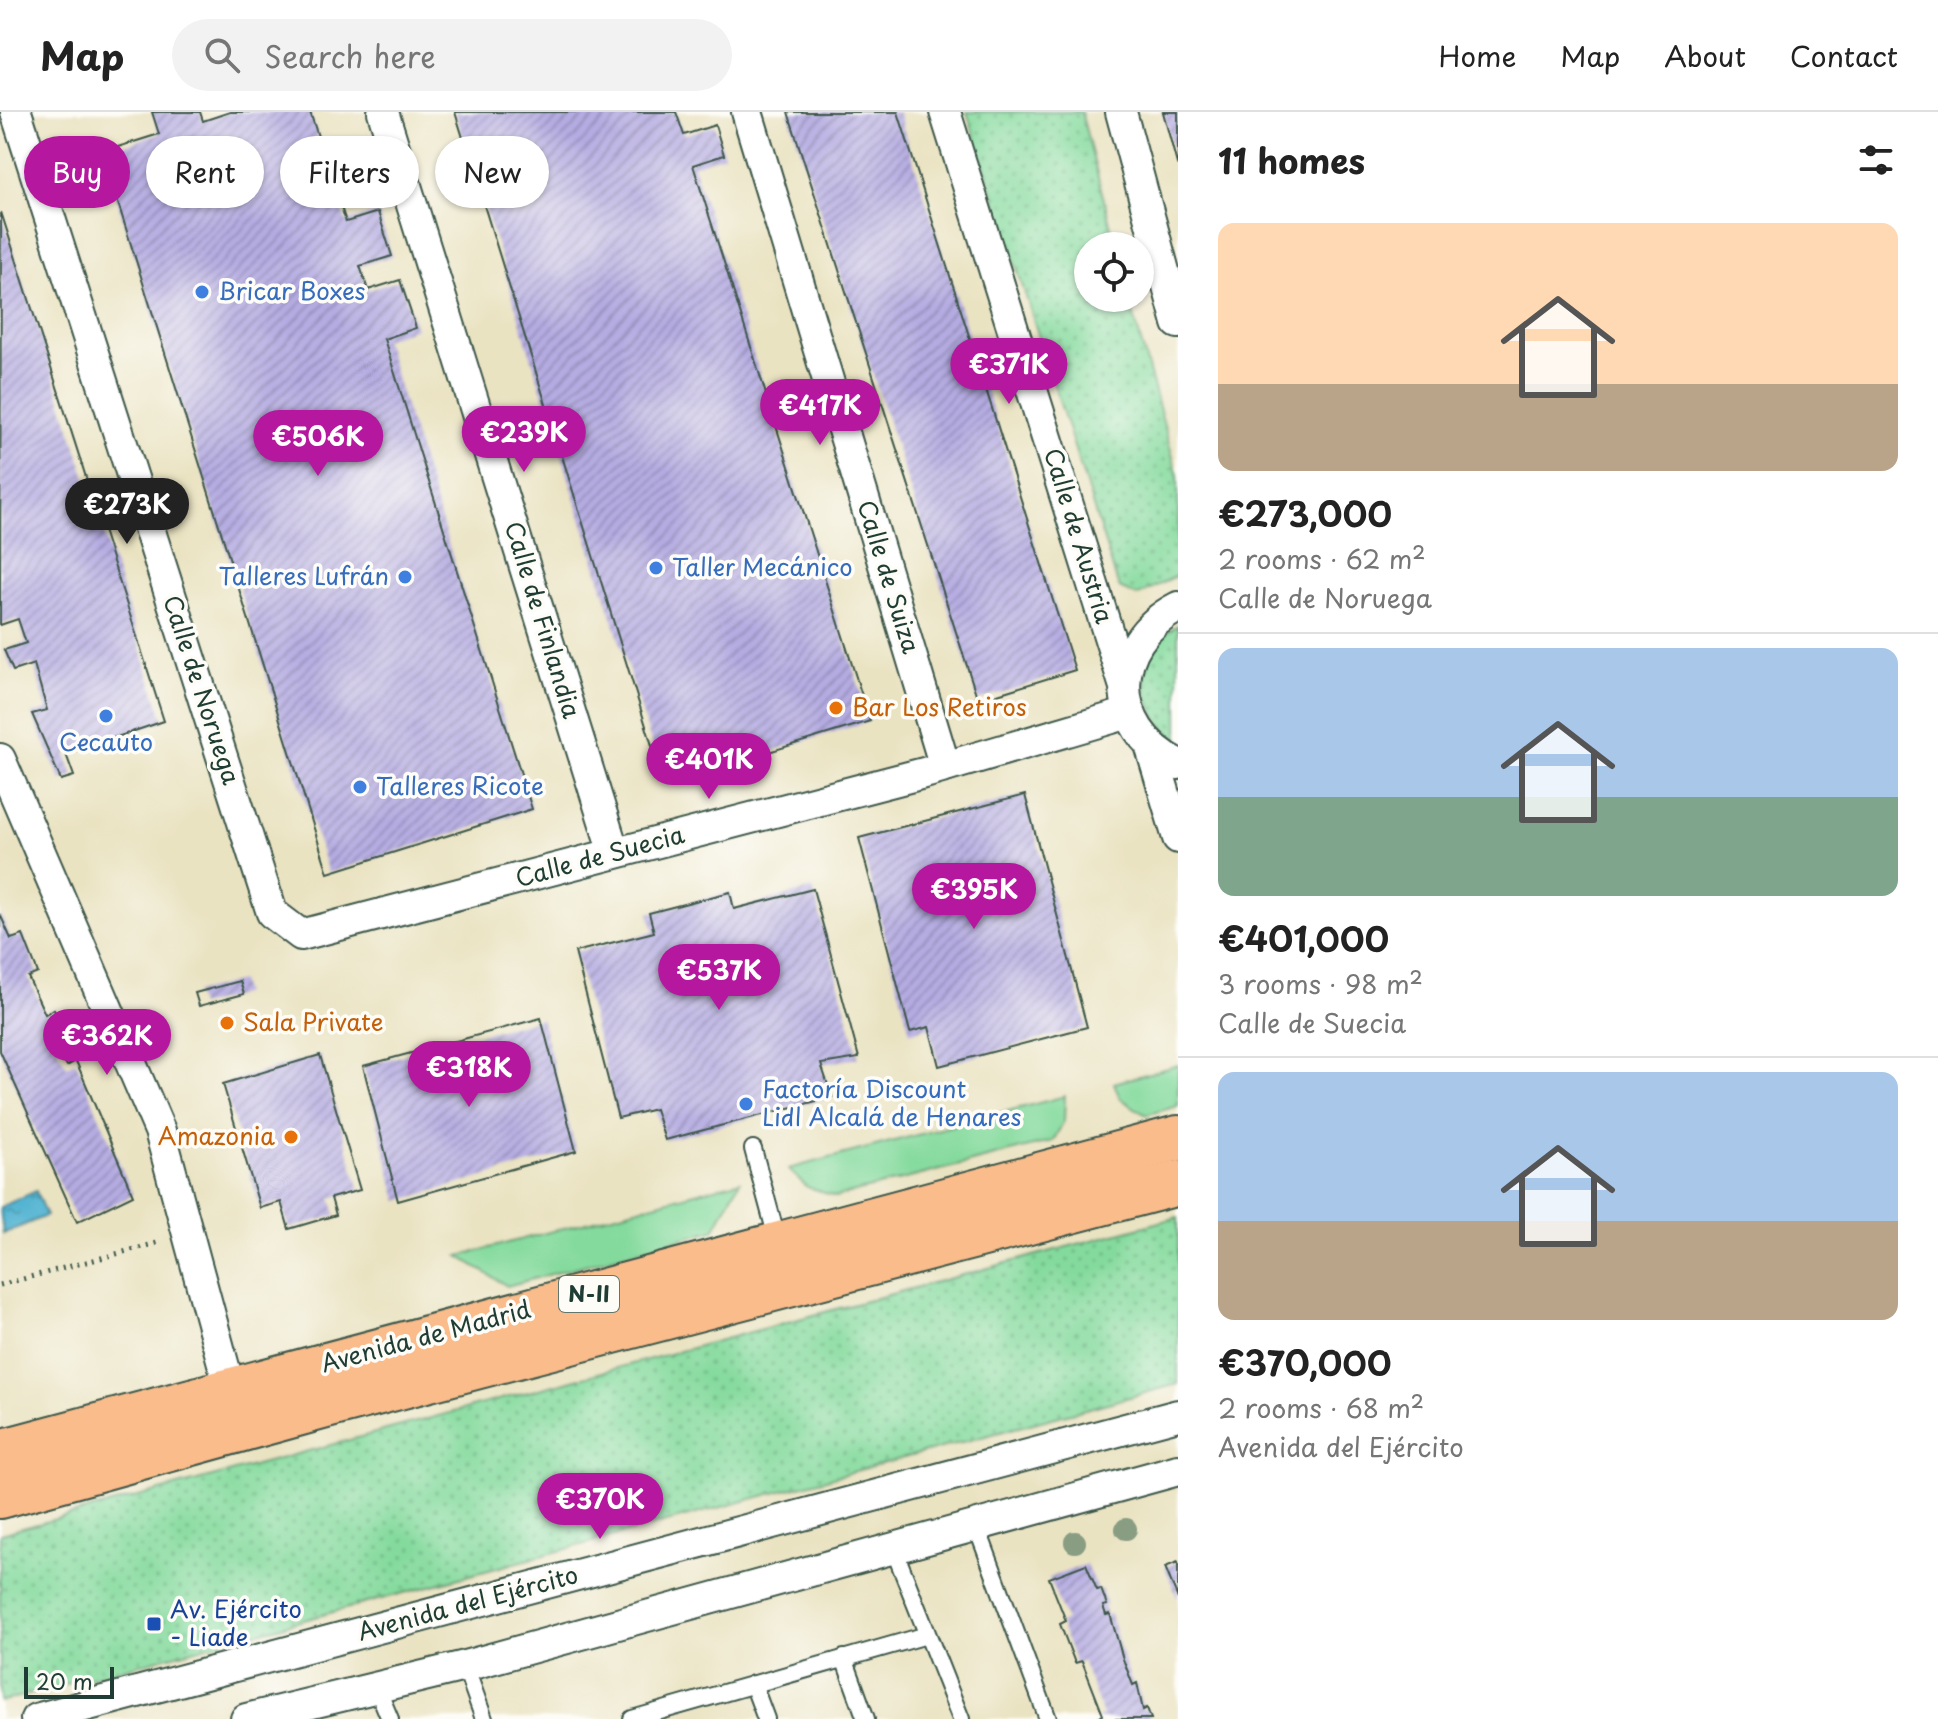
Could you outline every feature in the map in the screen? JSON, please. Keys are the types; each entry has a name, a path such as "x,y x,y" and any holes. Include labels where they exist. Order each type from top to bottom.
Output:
{"main road":[{"name":"Avenida de Madrid","path":"0,1452 1178,1138"},
{"name":"Avenida de Madrid","path":"0,1496 368,1395 1178,1183"}],"street":[{"name":"Calle de Noruega","path":"16,112 272,913 301,935"},
{"name":"Calle de Finlandia","path":"383,112 614,853"},
{"name":"Calle de Suiza","path":"747,112 945,767"},
{"name":"Calle de Austria","path":"945,112 1127,699 1151,748"},
{"path":"1121,112 1178,323"},
{"path":"1127,699 1129,658 1141,635 1160,616 1178,607"},
{"name":"Calle de Suecia","path":"301,935 945,767 1127,699"},
{"path":"1151,748 1178,764"},
{"path":"1151,748 1178,838"},
{"path":"0,759 160,1131 230,1389"},
{"name":"Avenida del Ejército","path":"36,1719 1178,1415"},
{"path":"246,1719 465,1666 1178,1470"}],"lane":[{"path":"753,1149 778,1244"},
{"path":"976,1525 1048,1719"},
{"path":"893,1547 961,1719"},
{"path":"632,1719 671,1714 753,1684 927,1635"},
{"path":"844,1658 866,1719"},
{"path":"465,1666 484,1719"},
{"path":"753,1684 766,1719"},
{"path":"377,1688 390,1719"}],"path":[{"path":"0,1285 188,1235"}],"green space":[{"path":"967,112 1081,112 1112,232 1074,232 1074,312 1133,312 1178,476 1178,575 1137,596 1119,588"},
{"path":"1178,625 1178,739 1154,714 1145,681 1146,665 1152,649 1163,635"},
{"path":"1178,1065 1178,1106 1146,1115 1120,1098 1114,1083"},
{"path":"1065,1096 1064,1121 1053,1141 836,1197 807,1187 788,1169"},
{"path":"740,1181 714,1230 507,1286 459,1256"},
{"path":"1178,1217 1178,1384 0,1702 0,1534"}],"water":[{"path":"36,1191 46,1216 3,1234 0,1207"}],"building":[{"path":"152,112 200,112 203,121 230,112 310,112 318,136 280,136 280,208 341,208 346,222 378,212 392,256 360,266 368,290 400,280 416,328 384,339 532,809 328,873 120,208 130,208 130,143 146,138 146,208 264,208 264,136 153,136 159,134"},
{"path":"455,112 676,112 684,135 715,125 724,155 693,165 870,721 664,784 485,208 549,208 549,136 462,136"},
{"path":"788,112 898,112 1075,670 978,700"},
{"path":"1163,112 1178,112 1177,164"},
{"path":"1,212 164,721 66,754 74,776 61,780 32,714 47,710 34,664 13,671 4,650 26,643 18,619 0,625"},
{"path":"1025,795 1087,1027 939,1066 929,1027 910,1032 859,838"},
{"path":"813,889 859,1058 821,1064 832,1097 665,1140 655,1109 618,1118 575,952 654,932 649,913 730,892 734,909"},
{"path":"0,914 11,939 23,935 38,973 28,977 45,1014 54,1009 66,1044 57,1049 67,1066 76,1061 133,1195 77,1222 0,1051"},
{"path":"240,981 244,994 199,1006 195,993"},
{"path":"541,1018 576,1151 398,1201 363,1066"},
{"name":"Amazonia","path":"320,1055 360,1190 331,1198 336,1215 289,1229 281,1202 260,1208 223,1084"},
{"path":"1178,1562 1178,1599 1165,1567"},
{"path":"1086,1564 1097,1590 1101,1589 1107,1605 1103,1606 1106,1615 1110,1614 1133,1685 1137,1683 1143,1710 1147,1708 1151,1719 1096,1719 1103,1715 1082,1661 1075,1663 1060,1624 1066,1621 1049,1578"}],"place":[{"name":"Bricar Boxes","path":"202,292"},
{"name":"Taller Mecánico","path":"656,568"},
{"name":"Talleres Lufrán","path":"405,577"},
{"name":"Bar Los Retiros","path":"836,708"},
{"name":"Cecauto","path":"106,716"},
{"name":"Talleres Ricote","path":"360,787"},
{"name":"Sala Private","path":"227,1023"},
{"name":"Factoría Discount Lidl Alcalá de Henares","path":"746,1104"},
{"name":"Amazonia","path":"291,1137"},
{"name":"Av. Ejército - Liade","path":"154,1624"}]}
